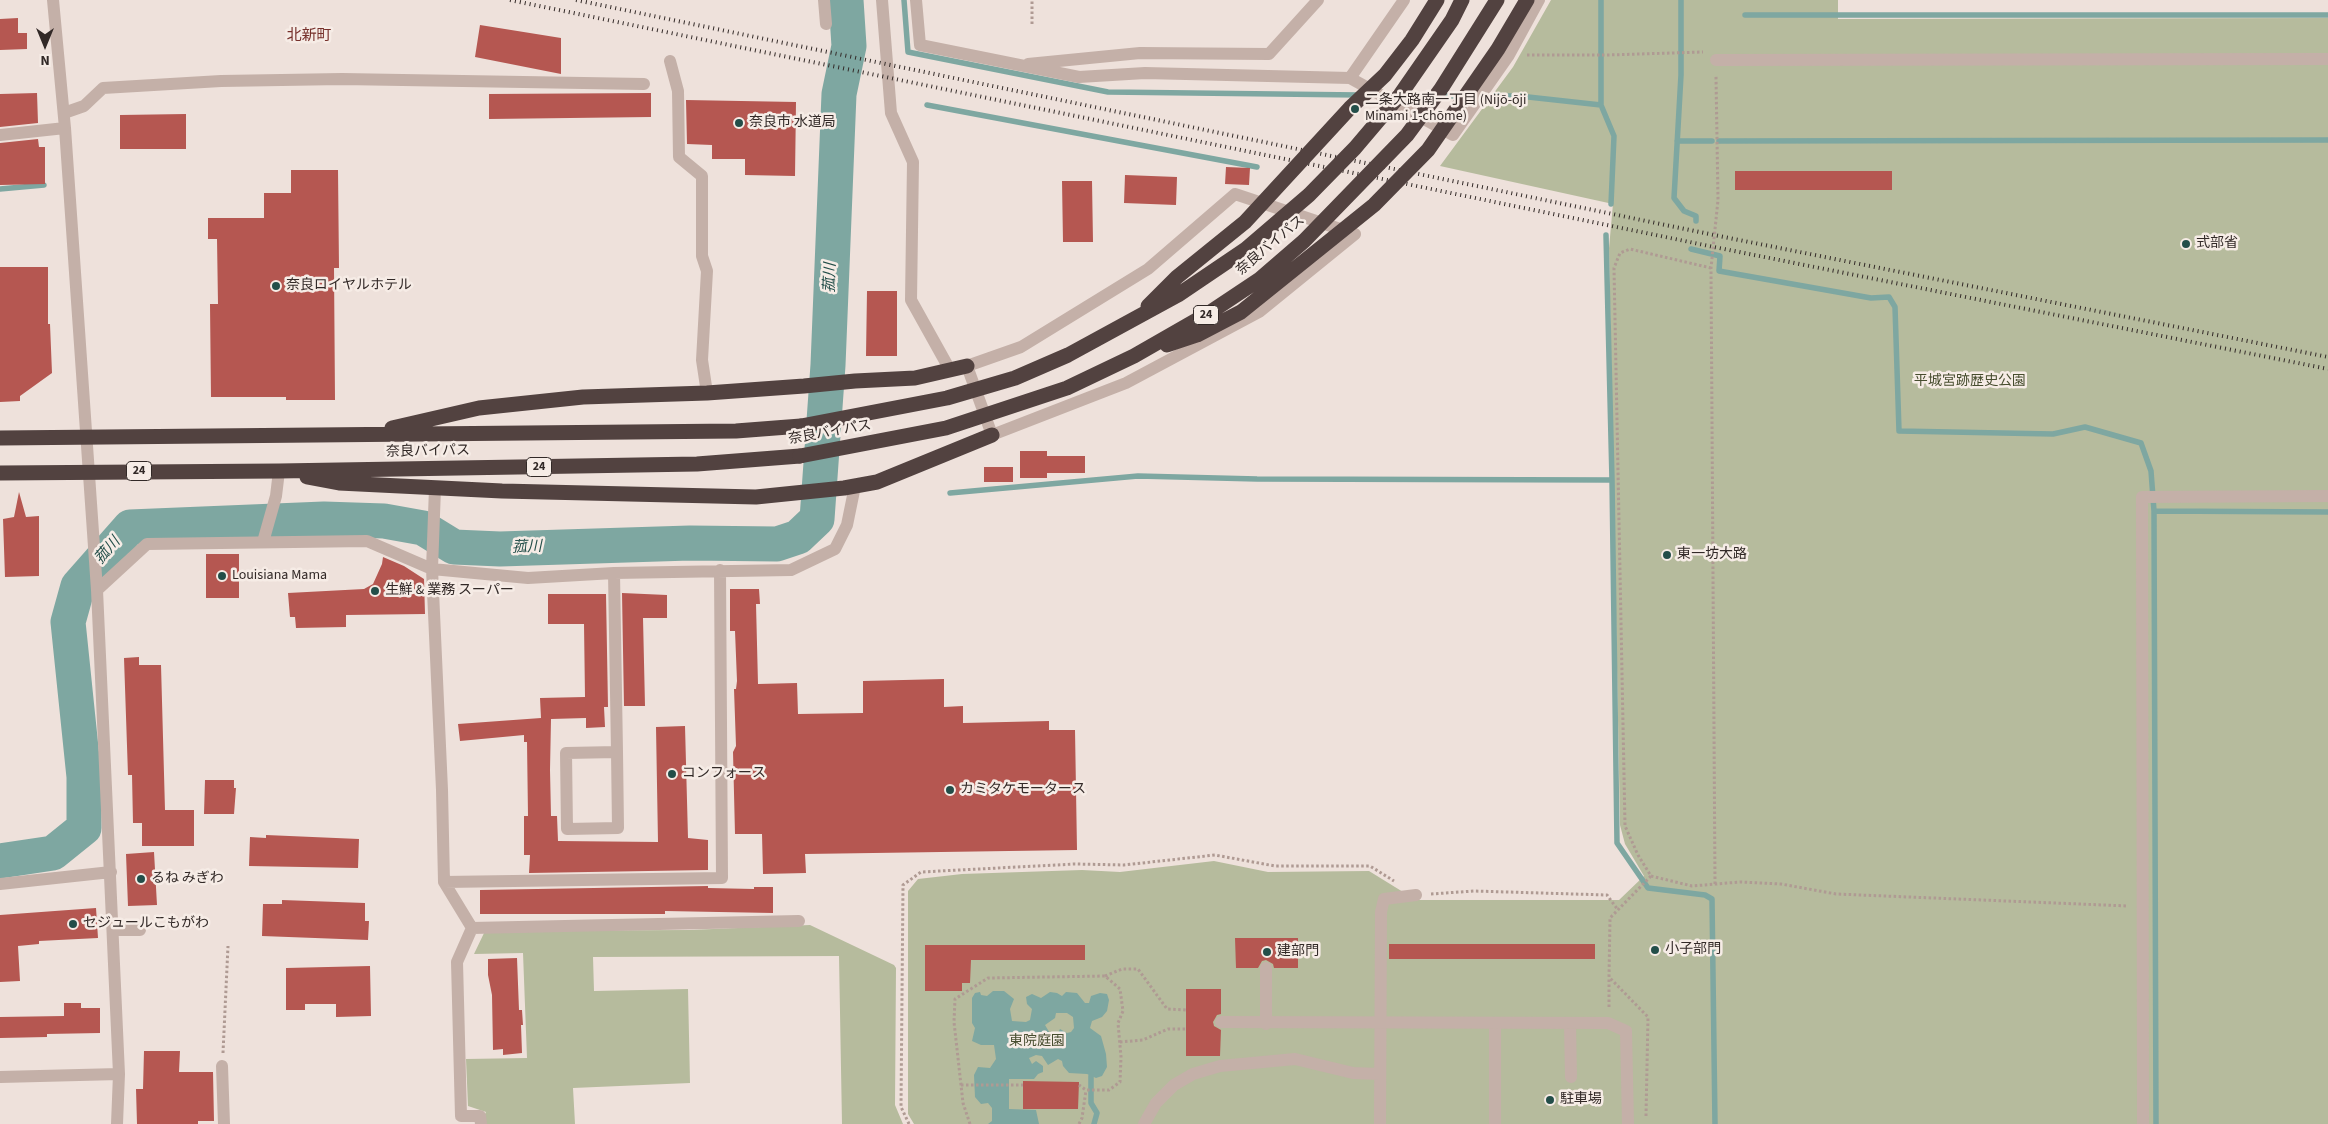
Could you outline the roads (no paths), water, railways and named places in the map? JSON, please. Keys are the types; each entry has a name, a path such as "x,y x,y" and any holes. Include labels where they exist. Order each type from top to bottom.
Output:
{"highway":[{"name":"24","path":"1132,321 1177,277 1245,222 1350,108 1386,75 1412,40 1437,0"},
{"name":"奈良バイパス","path":"0,438 736,431 801,426 947,398 1015,378 1068,354 1132,321 1178,295 1246,249 1309,195 1355,148 1400,95 1452,20 1462,0"},
{"name":"奈良バイパス","path":"0,473 278,471 697,464 800,456 946,428 1066,388 1134,356 1208,313 1260,279 1304,241 1407,136 1441,89 1497,0"},
{"path":"1134,356 1197,335 1241,312 1374,205 1428,150 1498,49 1527,0"},
{"path":"364,435 479,408 583,397 707,392 804,386 855,380 914,378 967,366"},
{"path":"278,471 339,483 502,491 756,497 850,487 885,479 992,435"}],"street":[{"path":"53,0 64,113 97,587 119,1074 117,1124"},
{"path":"824,0 826,24"},
{"path":"882,0 891,113 914,162 911,300 950,370"},
{"path":"916,0 920,45 1079,77 1145,73 1350,78 1453,136 1509,55 1539,0"},
{"path":"1018,65 1062,59 1140,53 1270,54 1318,0"},
{"path":"1350,78 1404,0"},
{"path":"1716,60 2328,59"},
{"path":"670,61 678,91 679,157 702,176 702,256 707,271 702,360 707,392"},
{"path":"64,113 84,106 104,88 221,81 342,79 644,84"},
{"path":"0,135 65,128"},
{"path":"1235,194 1355,234 1259,312 1126,384 992,435 967,366 1021,347 1148,269 1235,194"},
{"path":"263,542 276,496 278,471"},
{"path":"97,587 147,544 367,541 432,569 528,578 614,573 791,570 834,549 847,524 850,487"},
{"path":"435,488 432,569 442,790 444,882 472,928"},
{"path":"2142,1124 2142,497 2328,496"},
{"path":"444,882 722,878 720,570"},
{"path":"614,573 617,752 618,828 567,829 566,753 617,752"},
{"path":"0,884 111,872"},
{"path":"1380,1124 1381,912 1384,899 1416,895"},
{"path":"472,928 799,921"},
{"path":"472,928 457,962 461,1116 480,1116 481,1124"},
{"path":"113,930 140,930"},
{"path":"1266,968 1266,1024"},
{"path":"1221,1022 1266,1024 1608,1023 1626,1031 1628,1124"},
{"path":"1570,1023 1571,1077"},
{"path":"1495,1024 1495,1124"},
{"path":"1144,1124 1156,1103 1174,1085 1193,1074 1220,1066 1295,1059 1353,1073 1379,1074"},
{"path":"222,1066 224,1124"},
{"path":"0,1077 119,1074"}],"water":[{"path":"993,991 1004,991 1014,999 1010,1009 1012,1021 1026,1022 1030,1020 1032,1009 1027,1004 1026,997 1032,994 1041,998 1050,992 1062,996 1066,992 1077,993 1085,1003 1089,1003 1091,996 1100,993 1107,994 1109,1000 1107,1011 1102,1017 1092,1021 1090,1028 1101,1036 1106,1054 1107,1067 1102,1076 1096,1078 1087,1074 1069,1073 1063,1066 1062,1061 1058,1059 1048,1065 1042,1056 1036,1055 1029,1058 1032,1064 1036,1061 1043,1066 1043,1072 1034,1079 1009,1079 1009,1109 1036,1110 1039,1124 988,1124 992,1121 992,1108 988,1103 981,1104 975,1097 974,1075 978,1067 990,1068 996,1059 994,1045 981,1045 972,1041 975,1028 972,1023 972,998 975,993 980,992 981,995 987,996","holes":["1056,1013 1067,1013 1073,1017 1074,1028 1071,1032 1067,1033 1060,1029 1054,1040 1045,1025 1055,1018"]}],"waterway":[{"name":"菰川","path":"0,861 53,853 84,828 84,777 68,622 78,586 130,527 324,519 384,521 423,528 454,547 500,549 690,543 777,544 798,537 817,519 828,365 839,94 849,46 846,0"},
{"path":"904,0 908,52 1108,92 1359,95"},
{"path":"1601,0 1601,105 1614,136 1611,204"},
{"path":"1681,0 1681,75 1674,198 1684,211 1696,216 1696,221"},
{"path":"1745,15 2328,15"},
{"path":"1403,95 1464,96"},
{"path":"1493,96 1519,96 1601,105"},
{"path":"927,105 1257,167"},
{"path":"1719,141 2328,140"},
{"path":"1677,141 1712,141"},
{"path":"0,189 44,185"},
{"path":"1606,235 1612,480 1617,843 1648,888 1705,895 1712,899 1715,1124"},
{"path":"1691,249 1720,256 1719,271 1871,298 1889,297 1895,307 1899,431 2053,434 2085,427 2141,443 2151,471 2154,511 2156,1124"},
{"path":"950,493 1138,476 1257,479 1612,480"},
{"path":"2154,511 2328,512"},
{"path":"1091,1076 1091,1103 1097,1113 1094,1124"}],"railway":[{"path":"510,0 1714,247 2328,369"},
{"path":"576,0 1714,235 2328,357"}],"place":[{"name":"二条大路南一丁目 (Nijō-ōji Minami 1-chōme)","path":"1355,109"},
{"name":"奈良市 水道局","path":"739,123"},
{"name":"式部省","path":"2186,244"},
{"name":"奈良ロイヤルホテル","path":"276,286"},
{"name":"東一坊大路","path":"1667,555"},
{"name":"Louisiana Mama","path":"222,576"},
{"name":"生鮮 & 業務 スーパー","path":"375,591"},
{"name":"コンフォース","path":"672,774"},
{"name":"カミタケモータース","path":"950,790"},
{"name":"るね みぎわ","path":"141,879"},
{"name":"セジュールこもがわ","path":"73,924"},
{"name":"小子部門","path":"1655,950"},
{"name":"建部門","path":"1267,952"},
{"name":"駐車場","path":"1550,1100"}],"district":[{"name":"北新町","path":"309,37"}],"park label":[{"name":"平城宮跡歴史公園","path":"1970,382"},
{"name":"東院庭園","path":"1037,1042"}]}
